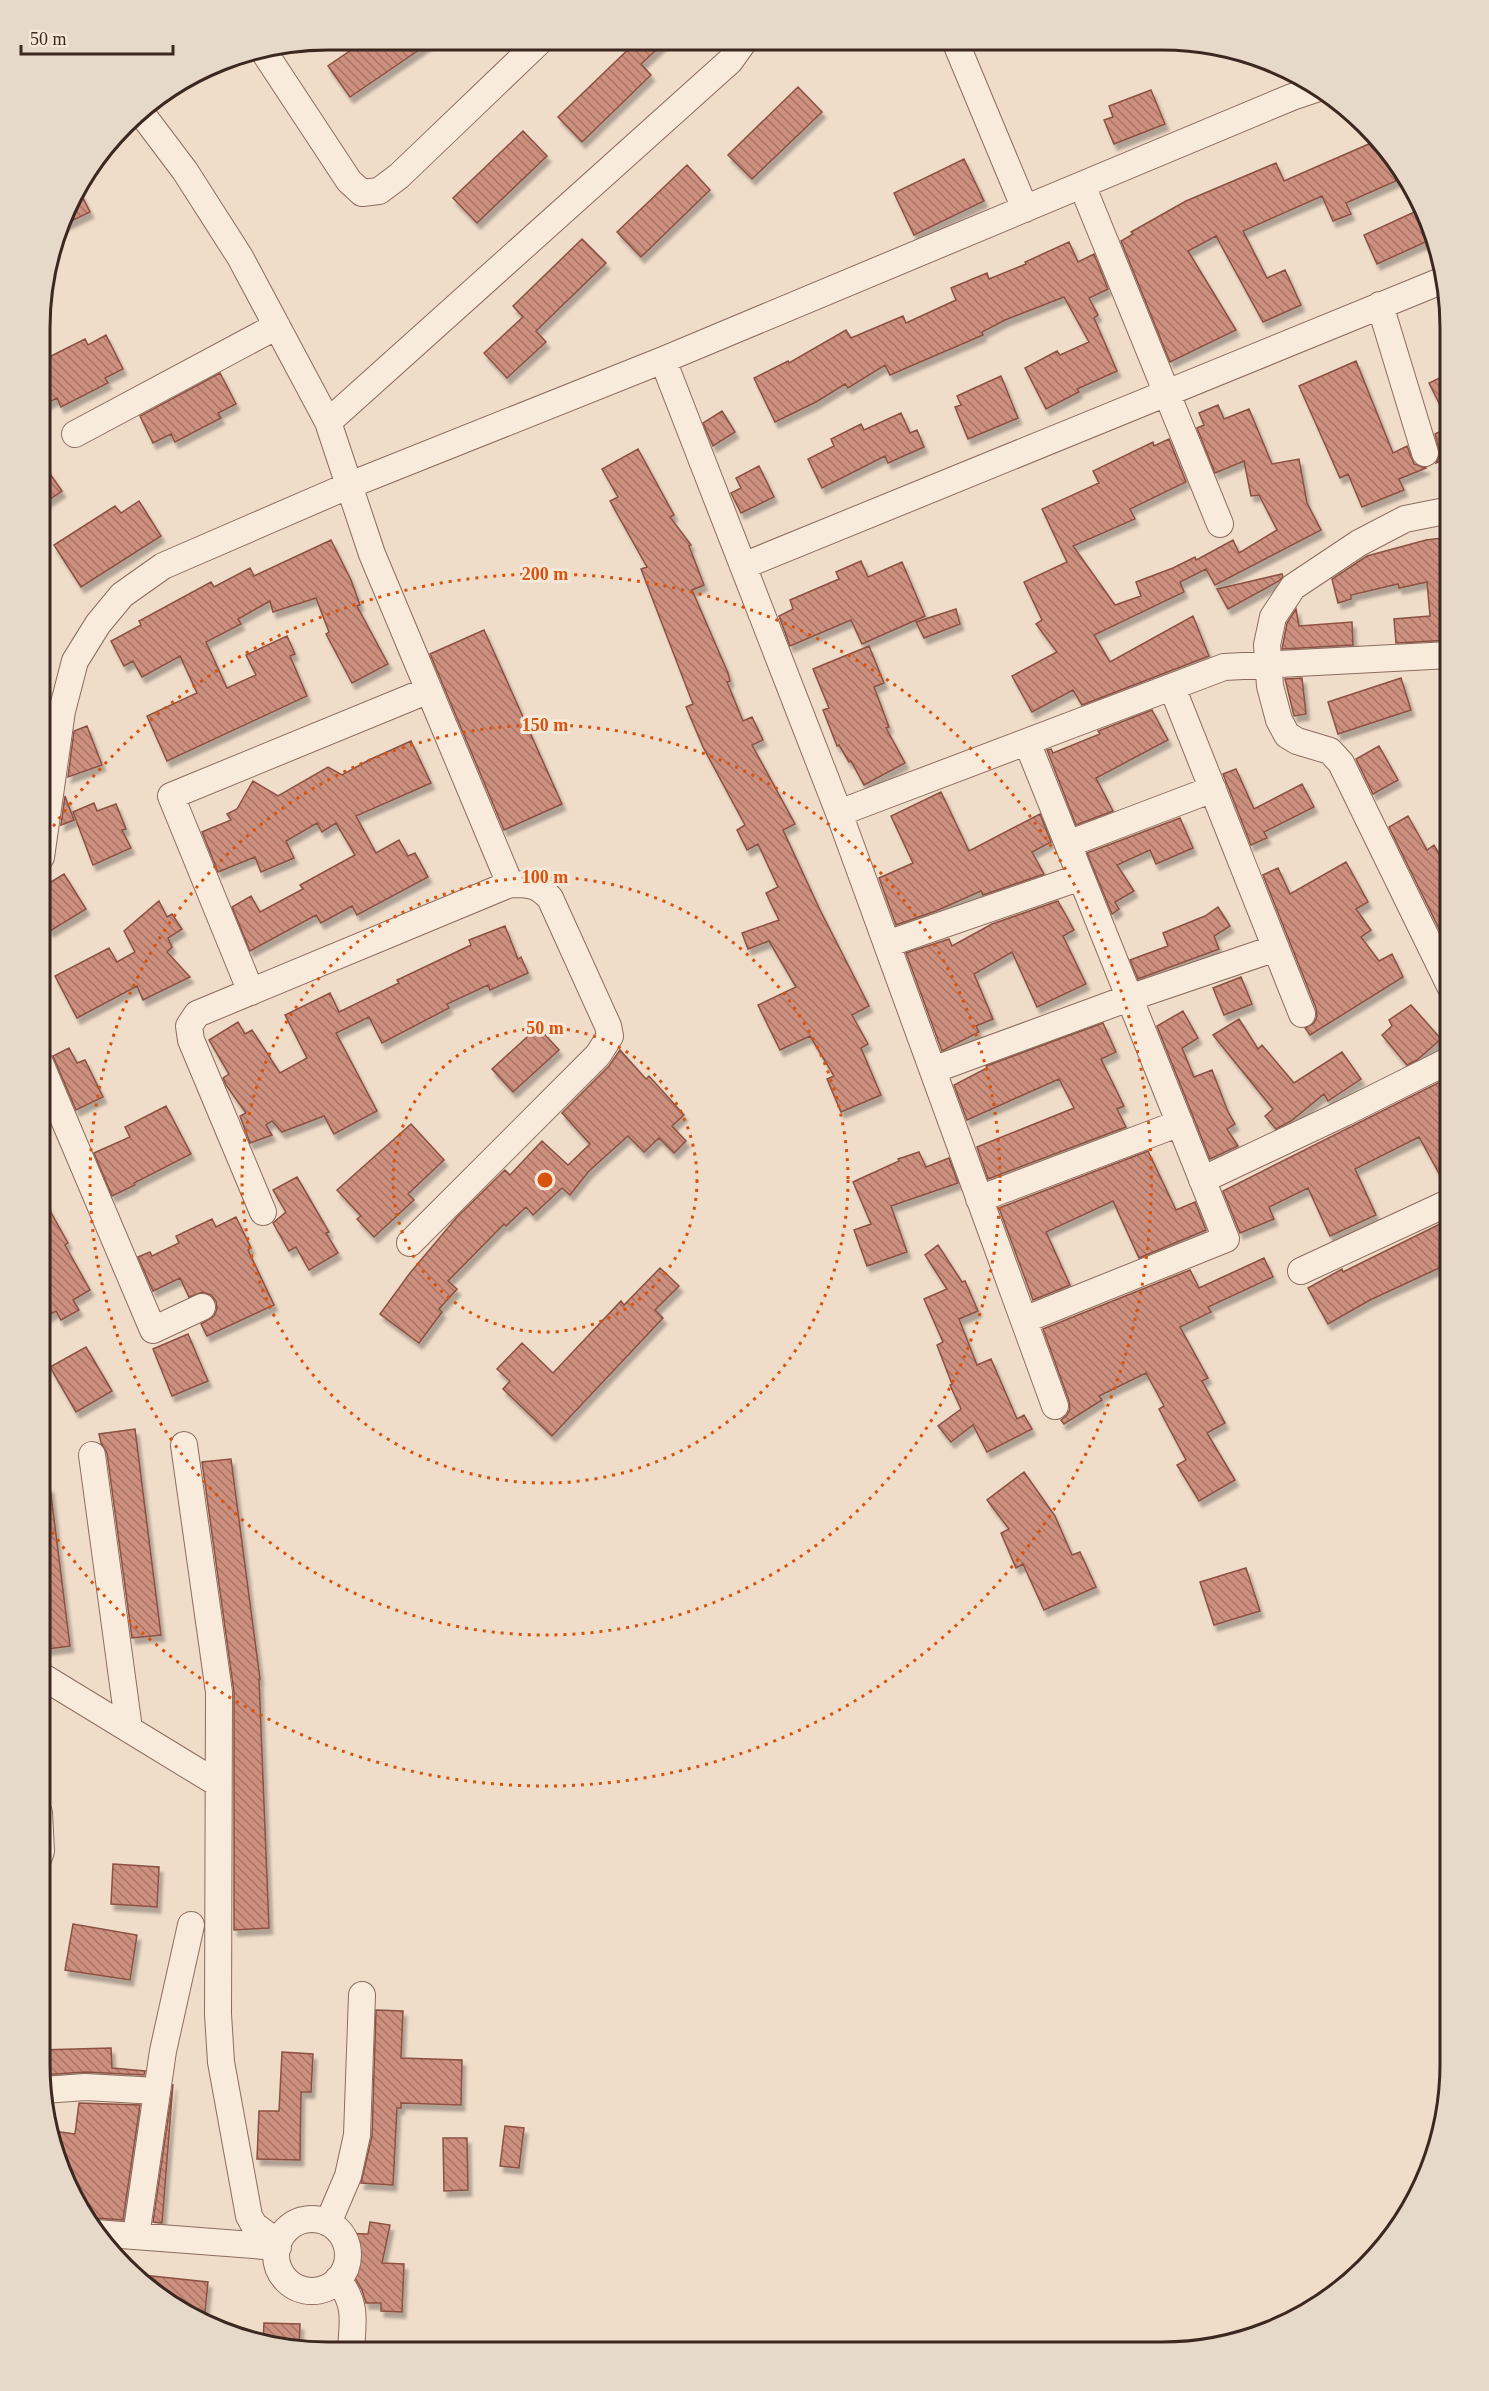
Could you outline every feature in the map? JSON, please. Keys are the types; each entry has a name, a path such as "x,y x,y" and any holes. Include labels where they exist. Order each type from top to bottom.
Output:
{"street":[{"path":"267,56 349,181 362,193 379,191 399,176 531,50"},
{"path":"328,422 730,62 738,50"},
{"path":"959,50 1025,209"},
{"path":"50,794 62,711 75,661 98,624 122,596 163,566 350,485 663,360 1308,92"},
{"path":"145,117 185,171 240,257 328,422 372,554 510,884"},
{"path":"1082,184 1220,524"},
{"path":"743,566 1436,283"},
{"path":"1380,305 1425,453"},
{"path":"75,434 277,326"},
{"path":"663,360 839,813 1055,1406"},
{"path":"1440,512 1405,519 1359,543 1293,587 1273,617 1267,645 1270,686 1279,720 1287,735 1297,741 1330,751 1341,763 1440,966"},
{"path":"839,813 1224,667 1440,656"},
{"path":"1172,687 1302,1014"},
{"path":"251,992 171,796 429,690"},
{"path":"1024,1320 1226,1239 1027,742"},
{"path":"1068,844 1213,789"},
{"path":"887,944 1081,877"},
{"path":"263,1212 191,1040 189,1026 197,1014 510,884 525,884 540,888 550,898 608,1026 609,1036 598,1055 410,1243"},
{"path":"933,1070 1129,998 1276,948"},
{"path":"1202,1180 1440,1065"},
{"path":"50,1087 153,1330 202,1307"},
{"path":"980,1199 1180,1123"},
{"path":"1301,1271 1440,1207"},
{"path":"184,1444 219,1692 218,2013 221,2062 249,2216 254,2225 278,2245"},
{"path":"92,1455 129,1729"},
{"path":"50,1681 217,1783"},
{"path":"136,2236 163,2051 191,1925"},
{"path":"328,2223 348,2176 357,2135 362,1995"},
{"path":"51,2090 85,2087 157,2091"},
{"path":"316,2219 328,2223 338,2230 345,2240 348,2252 347,2264 338,2279 323,2289 312,2291 291,2284 283,2276 278,2265 276,2254 278,2245 288,2229 304,2220 316,2219"},
{"path":"111,2237 136,2236 278,2245"},
{"path":"338,2279 349,2295 353,2309 351,2342"}],"building":[{"path":"351,50 419,50 350,97 328,66"},
{"path":"628,50 656,50 641,64 651,75 582,142 558,117"},
{"path":"798,87 822,112 752,179 728,155"},
{"path":"1151,90 1165,124 1114,144 1104,120 1113,117 1109,106"},
{"path":"523,131 547,156 477,223 453,198"},
{"path":"1370,143 1397,180 1346,203 1351,214 1333,221 1322,196 1243,231 1267,278 1285,270 1301,305 1263,322 1216,236 1188,251 1236,330 1170,362 1121,241 1133,234 1131,232 1186,201 1276,163 1284,181"},
{"path":"964,159 984,201 914,235 894,193"},
{"path":"687,165 710,190 641,257 617,232"},
{"path":"82,197 90,212 71,221"},
{"path":"1414,212 1426,242 1377,264 1364,235"},
{"path":"582,239 606,263 536,331 546,342 507,378 484,353 523,317 513,306"},
{"path":"1069,242 1078,262 1094,254 1108,289 1089,298 1098,315 1094,318 1117,371 1077,389 1079,392 1046,409 1025,368 1057,351 1060,355 1089,342 1064,297 1005,320 982,332 983,335 890,375 885,365 848,388 845,384 816,402 775,422 754,378 788,361 789,363 846,330 851,338 903,316 906,323 956,300 951,288 987,273 989,279 1026,264 1025,262"},
{"path":"106,335 123,369 105,378 108,383 61,407 57,398 50,402 50,356 85,339 88,345"},
{"path":"1356,361 1393,453 1407,446 1414,464 1426,468 1399,479 1404,490 1362,507 1348,474 1340,478 1299,386"},
{"path":"220,373 236,404 218,413 221,418 175,442 171,434 153,443 140,416"},
{"path":"1001,376 1018,418 968,439 955,407 961,405 957,396"},
{"path":"1440,378 1440,405 1429,383"},
{"path":"1218,405 1224,419 1249,409 1272,464 1299,459 1307,503 1321,530 1215,585 1206,569 1180,582 1184,592 1094,635 1110,662 1193,616 1209,656 1082,705 1073,690 1032,712 1012,676 1057,652 1036,624 1042,620 1024,582 1067,562 1042,509 1099,483 1093,471 1153,442 1154,446 1169,439 1186,482 1130,509 1135,519 1073,546 1115,605 1141,596 1136,582 1195,557 1196,560 1233,540 1239,553 1277,530 1259,495 1251,496 1244,461 1215,473 1197,428 1204,425 1199,413"},
{"path":"722,411 735,432 713,446 703,423"},
{"path":"901,413 910,433 917,430 924,447 888,463 885,456 822,488 808,459 834,446 831,439 861,424 864,430"},
{"path":"1440,432 1440,461 1436,463 1439,449 1435,434"},
{"path":"638,449 674,515 670,517 691,545 689,546 704,585 692,590 728,673 730,681 727,682 743,721 752,717 763,740 752,745 795,824 783,830 820,910 869,1006 852,1015 868,1044 861,1048 881,1095 841,1112 827,1079 834,1076 810,1036 780,1050 758,1005 796,987 769,941 748,949 742,933 779,920 766,893 778,887 758,844 747,850 737,830 745,825 703,747 686,707 693,704 641,569 647,567 610,501 618,497 602,469"},
{"path":"759,466 774,497 741,513 731,493 741,488 736,478"},
{"path":"50,474 62,491 50,499"},
{"path":"139,501 161,536 81,587 54,545 115,506 121,513"},
{"path":"1440,538 1440,641 1396,643 1394,619 1430,616 1427,582 1399,588 1398,584 1351,595 1351,599 1338,603 1332,579 1367,556"},
{"path":"331,540 351,580 360,605 357,606 388,664 352,683 326,634 329,632 316,598 273,612 270,601 238,619 241,624 206,642 227,688 256,675 246,655 287,636 295,654 290,656 307,696 167,761 147,716 197,693 180,656 142,677 133,661 124,666 111,641 141,625 139,621 211,582 214,587 250,568 254,576"},
{"path":"861,561 868,577 902,562 925,616 862,644 851,620 790,646 779,616 793,609 790,600 839,579 836,572"},
{"path":"1282,574 1283,577 1279,581 1228,609 1217,589"},
{"path":"956,609 960,624 924,638 916,622"},
{"path":"1296,609 1299,626 1352,622 1353,645 1282,649 1287,623"},
{"path":"484,630 562,804 504,830 430,654"},
{"path":"869,646 884,683 874,687 889,727 886,728 905,763 864,785 851,761 849,762 839,745 837,746 823,710 829,708 813,669"},
{"path":"1302,678 1306,714 1294,716 1285,679"},
{"path":"1401,678 1411,710 1338,734 1328,702"},
{"path":"1152,710 1168,740 1096,778 1113,811 1076,825 1047,750 1051,749 1053,753 1100,734 1098,731"},
{"path":"87,726 102,765 68,777 74,731"},
{"path":"411,741 431,783 356,816 376,853 399,840 408,856 415,853 428,877 357,915 352,906 321,923 316,915 250,951 232,907 251,896 260,912 303,889 300,885 355,855 336,823 322,832 317,823 286,841 294,858 261,872 255,857 218,872 202,832 231,820 227,814 237,809 253,781 278,796 328,767 342,775"},
{"path":"1379,746 1398,780 1373,794 1356,759"},
{"path":"1236,769 1254,809 1302,784 1314,807 1264,832 1267,838 1251,845 1223,774"},
{"path":"941,792 969,851 1040,814 1051,842 1032,852 1044,874 983,895 981,891 936,911 896,925 879,878 913,863 891,816"},
{"path":"65,796 74,820 61,825"},
{"path":"94,803 97,811 116,804 126,829 122,830 131,848 93,865 73,812"},
{"path":"1408,816 1427,850 1434,845 1440,855 1440,931 1389,827"},
{"path":"1180,818 1193,848 1156,864 1150,850 1117,865 1134,891 1115,902 1119,909 1112,914 1087,853"},
{"path":"1346,862 1368,902 1356,909 1371,930 1361,937 1379,961 1392,954 1403,977 1310,1035 1305,1028 1314,1023 1317,1016 1316,1008 1263,875 1278,868 1290,894"},
{"path":"64,874 86,909 50,931 50,883"},
{"path":"159,901 167,917 172,914 182,929 168,938 172,947 167,952 190,977 143,1000 137,986 77,1018 55,976 109,948 117,962 135,952 124,931"},
{"path":"1058,901 1074,930 1063,936 1086,984 1037,1007 1012,952 974,974 993,1019 976,1026 979,1032 942,1051 906,953 949,939 952,946 992,924"},
{"path":"1218,907 1230,926 1214,936 1219,949 1138,979 1130,960 1168,946 1163,933 1205,916"},
{"path":"505,926 518,959 521,957 528,973 490,990 488,985 447,1004 449,1008 382,1043 369,1017 336,1033 377,1111 334,1134 324,1116 282,1132 272,1121 266,1125 272,1135 250,1143 240,1116 246,1113 226,1085 223,1078 229,1074 209,1040 238,1022 245,1034 252,1030 280,1073 307,1058 285,1015 330,993 339,1012 399,983 397,980 471,945 469,940"},
{"path":"1241,977 1252,1004 1224,1015 1213,988"},
{"path":"1411,1005 1440,1040 1417,1060 1407,1065 1382,1035 1392,1026 1389,1020"},
{"path":"1183,1011 1198,1038 1182,1048 1194,1077 1212,1070 1235,1124 1227,1129 1238,1146 1210,1159 1157,1026"},
{"path":"1239,1019 1258,1049 1262,1045 1294,1083 1342,1052 1361,1079 1328,1101 1324,1094 1291,1121 1276,1129 1265,1116 1273,1109 1213,1035"},
{"path":"1103,1023 1116,1052 1101,1059 1124,1106 1117,1109 1126,1127 988,1179 977,1147 1074,1108 1059,1079 967,1120 954,1085 987,1068 986,1066"},
{"path":"538,1027 559,1050 513,1092 492,1069"},
{"path":"69,1048 77,1063 85,1060 103,1097 76,1110 53,1056"},
{"path":"620,1050 646,1079 649,1076 684,1115 672,1126 686,1141 674,1153 659,1138 644,1152 628,1136 589,1171 570,1195 562,1188 533,1215 526,1207 506,1226 504,1224 448,1281 457,1289 439,1309 442,1312 419,1343 380,1314 410,1273 457,1217 505,1170 510,1175 542,1141 568,1165 590,1144 562,1113 609,1066"},
{"path":"1440,1082 1440,1175 1419,1137 1355,1169 1376,1215 1330,1236 1308,1188 1269,1207 1274,1219 1240,1233 1223,1191"},
{"path":"166,1106 191,1154 112,1196 94,1153 130,1137 125,1127"},
{"path":"411,1124 444,1160 408,1194 414,1200 374,1237 357,1219 361,1216 337,1190"},
{"path":"1148,1151 1176,1210 1195,1202 1206,1230 1139,1258 1113,1201 1046,1232 1070,1285 1033,1300 999,1208"},
{"path":"919,1152 926,1167 949,1158 958,1183 891,1206 907,1252 867,1266 854,1230 871,1224 853,1182 899,1161 898,1159"},
{"path":"297,1177 329,1232 326,1233 338,1253 309,1270 296,1247 289,1251 273,1223 286,1212 273,1190"},
{"path":"50,1211 68,1243 65,1245 90,1290 73,1300 79,1310 61,1320 56,1311 50,1314"},
{"path":"236,1217 251,1248 248,1250 274,1305 207,1336 201,1324 214,1316 217,1309 216,1301 211,1295 203,1292 189,1297 180,1278 153,1291 138,1257 150,1252 152,1256 179,1243 176,1236 212,1219 216,1227"},
{"path":"1440,1224 1440,1268 1370,1300 1328,1324 1308,1288 1342,1269 1343,1272"},
{"path":"938,1245 962,1282 965,1281 978,1311 959,1319 977,1365 991,1359 1017,1419 1024,1415 1032,1429 987,1452 973,1425 951,1442 938,1426 961,1409 950,1385 952,1384 937,1345 943,1342 924,1299 947,1289 925,1255"},
{"path":"1264,1258 1273,1277 1208,1307 1211,1312 1180,1327 1208,1378 1202,1381 1225,1423 1207,1433 1235,1480 1199,1501 1177,1465 1186,1460 1159,1409 1164,1406 1146,1373 1099,1396 1102,1400 1064,1424 1061,1420 1070,1409 1069,1401 1043,1329 1190,1270 1199,1288"},
{"path":"660,1268 679,1286 655,1310 663,1318 552,1436 503,1389 510,1381 497,1369 522,1343 553,1373 621,1301 624,1305"},
{"path":"188,1334 208,1381 172,1396 153,1349"},
{"path":"86,1347 112,1391 76,1412 50,1367"},
{"path":"135,1429 161,1635 132,1638 107,1453 99,1434"},
{"path":"231,1459 260,1679 269,1928 234,1930 234,1692 202,1462"},
{"path":"1024,1472 1055,1516 1072,1555 1080,1552 1096,1587 1044,1610 1023,1564 1016,1568 1001,1533 1009,1529 987,1500"},
{"path":"50,1487 70,1646 50,1649"},
{"path":"1246,1568 1260,1611 1214,1625 1200,1582"},
{"path":"113,1864 159,1867 157,1907 111,1904"},
{"path":"73,1924 137,1935 130,1980 65,1970"},
{"path":"376,2010 403,2011 401,2058 462,2060 461,2105 401,2103 401,2108 397,2108 393,2185 361,2183 372,2136"},
{"path":"111,2048 112,2068 145,2071 144,2075 86,2072 50,2074 50,2050"},
{"path":"282,2052 313,2054 311,2092 301,2092 300,2160 257,2159 259,2111 279,2111"},
{"path":"173,2084 162,2223 153,2222"},
{"path":"79,2103 140,2105 123,2220 96,2218 78,2186 64,2153 58,2132 75,2134"},
{"path":"505,2126 524,2128 519,2168 500,2166"},
{"path":"443,2138 467,2138 468,2190 444,2191"},
{"path":"370,2222 390,2225 382,2263 404,2264 402,2312 381,2311 381,2303 366,2303 362,2290 351,2271 340,2265 341,2233 368,2234"},
{"path":"147,2276 208,2282 205,2313 173,2295"},
{"path":"264,2323 300,2324 299,2340 263,2334"}]}
